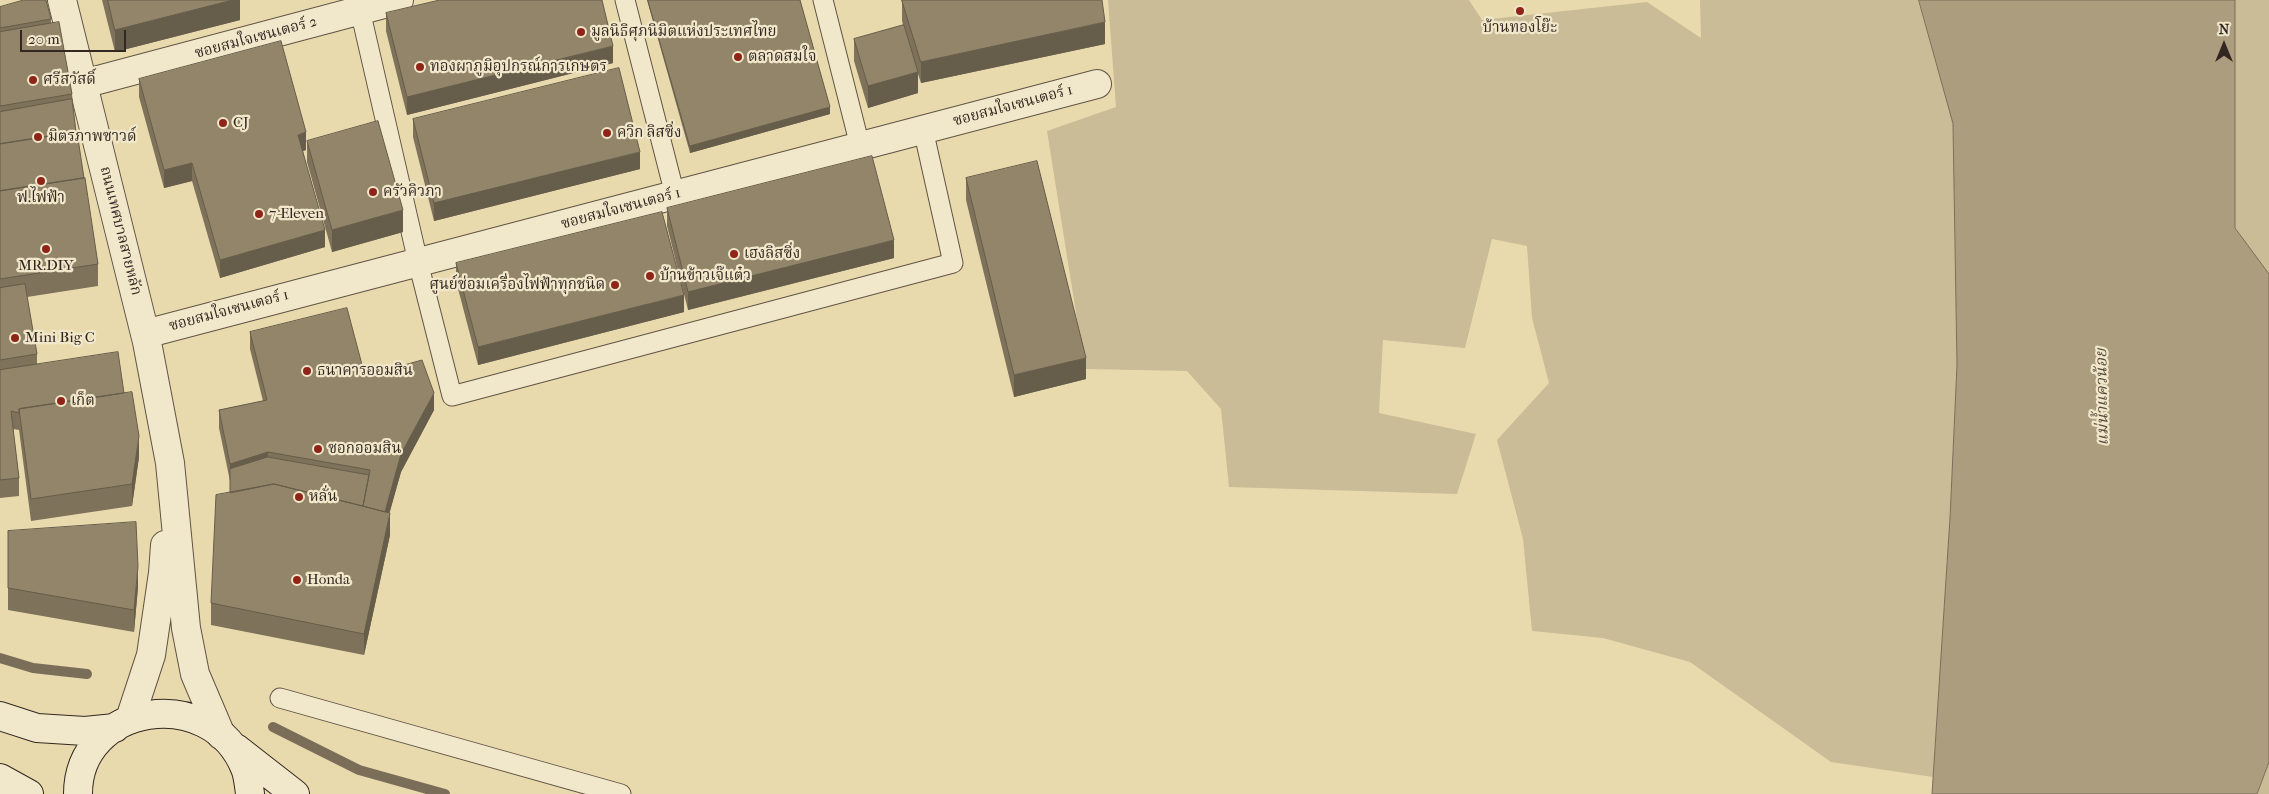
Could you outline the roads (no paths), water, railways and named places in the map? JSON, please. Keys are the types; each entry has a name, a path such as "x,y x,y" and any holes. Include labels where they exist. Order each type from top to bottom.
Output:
{"street":[{"name":"ถนนเทศบาลสายหลัก","path":"62,0 145,334 170,463 186,628 195,674 226,739 245,768 250,794"},
{"name":"ซอยสมใจเซนเตอร์ 2","path":"83,84 399,0"},
{"name":"ซอยสมใจเซนเตอร์ 1","path":"145,334 1097,84"},
{"name":"ถนนเทศบาลสายหลัก","path":"123,723 152,646 163,573 170,463"},
{"path":"0,716 36,728 85,730 123,723 157,712 185,715 211,726 295,794"},
{"path":"78,794 78,784 88,756 106,734 123,723"},
{"path":"0,778 29,794"}],"lane":[{"path":"625,0 675,195"},
{"path":"824,0 860,146"},
{"path":"360,10 418,262 452,396 953,263 923,130"},
{"path":"280,698 589,790 621,794"}],"water":[{"name":"แม่น้ำแควน้อย","path":"1919,0 2235,0 2235,228 2269,274 2269,762 2257,794 1932,794 1950,518 1957,365 1953,124"}],"waterway":[{"path":"0,658 33,668 87,674"},
{"path":"273,727 359,770 445,794"}],"place":[{"name":"บ้านทองโย๊ะ","path":"1520,11"},
{"name":"มูลนิธิศุภนิมิตแห่งประเทศไทย","path":"581,32"},
{"name":"ตลาดสมใจ","path":"738,57"},
{"name":"ทองผาภูมิอุปกรณ์การเกษตร","path":"420,67"},
{"name":"ศรีสวัสดิ์","path":"33,80"},
{"name":"CJ","path":"223,123"},
{"name":"ควิก ลิสซิ่ง","path":"607,133"},
{"name":"มิตรภาพซาวด์","path":"38,137"},
{"name":"ฟ.ไฟฟ้า","path":"41,181"},
{"name":"ครัวคิวภา","path":"373,192"},
{"name":"7-Eleven","path":"259,214"},
{"name":"MR.DIY","path":"46,249"},
{"name":"เฮงลิสซิ่ง","path":"734,254"},
{"name":"บ้านข้าวเจ๊แต๋ว","path":"650,276"},
{"name":"ศูนย์ซ่อมเครื่องไฟฟ้าทุกชนิด","path":"615,285"},
{"name":"Mini Big C","path":"15,338"},
{"name":"ธนาคารออมสิน","path":"307,371"},
{"name":"เก็ต","path":"61,401"},
{"name":"ซอกออมสิน","path":"318,449"},
{"name":"หลั่น","path":"299,497"},
{"name":"Honda","path":"297,580"}]}
